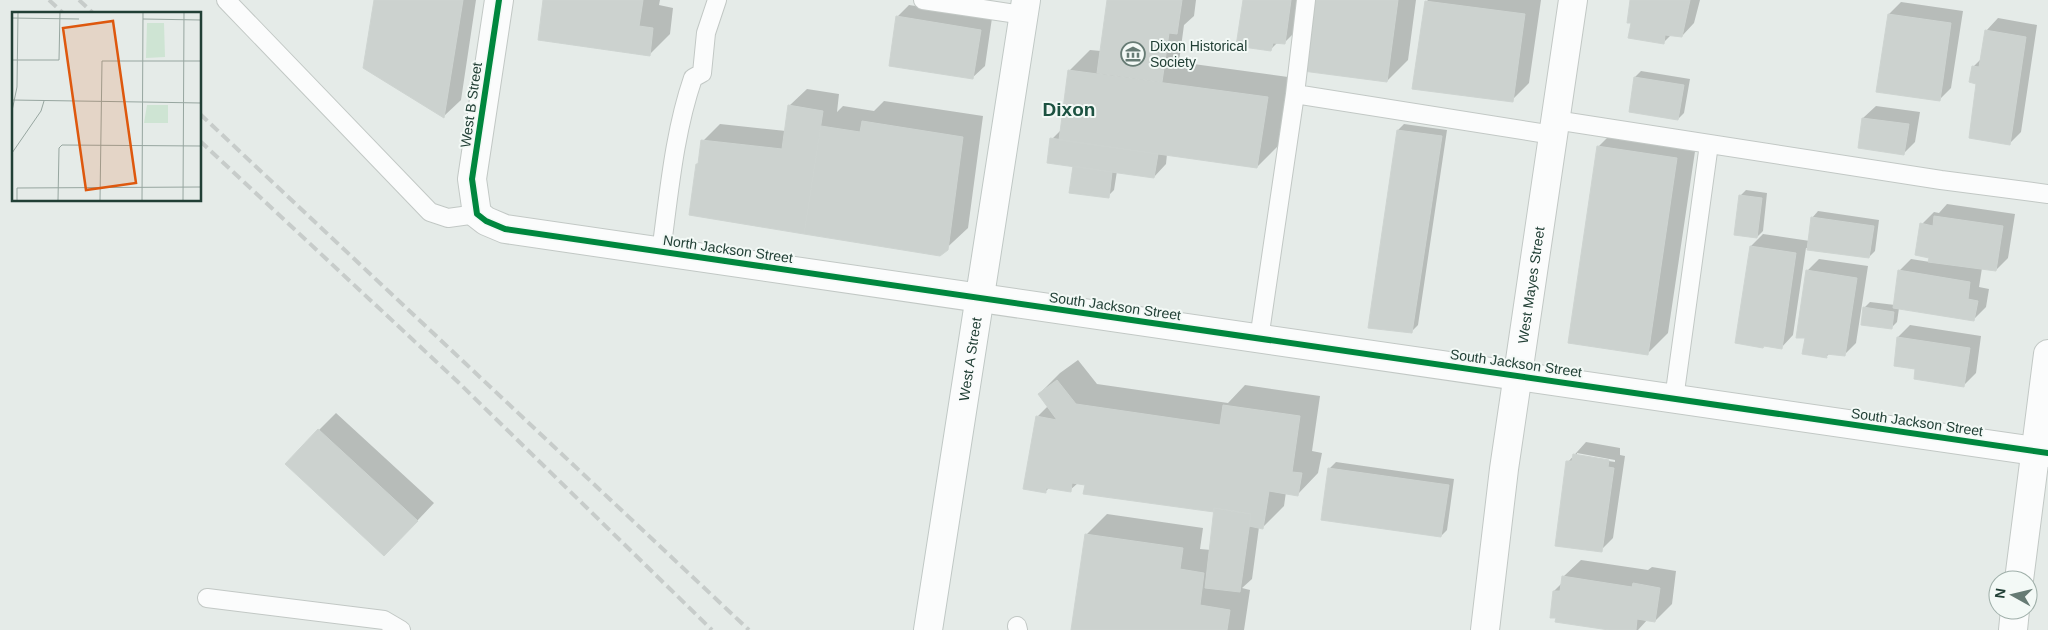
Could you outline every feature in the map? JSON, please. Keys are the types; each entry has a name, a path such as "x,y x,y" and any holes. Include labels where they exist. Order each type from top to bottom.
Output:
{"street":[{"name":"West B Street","path":"477,214 472,179 499,0"},
{"name":"West Mayes Street","path":"1485,630 1518,376 1573,0"},
{"name":"West A Street","path":"928,630 1024,8"},
{"name":"North Jackson Street","path":"477,214 486,221 505,229 980,299"},
{"name":"South Jackson Street","path":"980,299 2042,452"},
{"path":"2021,570 2042,452 2048,354"}],"lane":[{"path":"226,0 430,212 448,218 477,214"},
{"path":"661,252 673,167 687,96 693,78 702,74 706,33 717,0"},
{"path":"923,0 1024,8"},
{"path":"1259,339 1295,94 1306,0"},
{"path":"1295,94 1554,128 1709,144 1941,180 2048,194"},
{"path":"1674,399 1709,144"},
{"path":"207,598 384,620 401,630"}],"building":[{"path":"374,0 463,0 444,118 363,68"},
{"path":"543,0 643,0 639,26 653,28 650,56 538,40"},
{"name":"Dixon Historical Society","path":"1107,0 1182,0 1177,34 1169,33 1162,82 1097,73"},
{"path":"1243,0 1291,0 1285,44 1273,43 1271,51 1236,46"},
{"path":"1313,0 1398,0 1387,82 1303,71"},
{"path":"1630,0 1690,0 1682,37 1665,35 1664,44 1628,38 1631,23 1627,23"},
{"path":"1425,1 1525,14 1513,102 1412,89"},
{"path":"1888,14 1951,23 1940,101 1876,92"},
{"path":"896,16 981,30 973,79 889,66"},
{"path":"1985,30 2026,37 2010,145 1969,138 1976,84 1969,82 1972,66 1979,67"},
{"path":"1068,70 1268,97 1257,168 1059,140"},
{"path":"1634,77 1684,85 1678,120 1629,112"},
{"path":"788,105 823,111 804,234 689,215 701,140 782,149"},
{"path":"1862,118 1909,124 1904,155 1858,148"},
{"path":"862,121 963,137 948,250 940,256 804,234 821,126 860,132"},
{"path":"1397,130 1442,136 1412,333 1368,328"},
{"path":"1050,138 1158,154 1154,178 1047,163"},
{"path":"1597,146 1677,158 1648,355 1568,343"},
{"path":"1073,166 1112,172 1109,198 1069,193"},
{"path":"1739,195 1762,198 1757,238 1734,235"},
{"path":"1934,216 2003,226 1996,271 1928,262 1929,258 1915,255 1920,223 1933,226"},
{"path":"1811,217 1874,226 1869,258 1807,250"},
{"path":"1750,246 1796,253 1782,349 1735,343"},
{"path":"1806,270 1857,278 1845,356 1826,354 1827,358 1802,354 1805,338 1796,338"},
{"path":"1898,270 1970,282 1968,299 1978,301 1974,321 1893,308"},
{"path":"1863,307 1894,312 1892,329 1861,325"},
{"path":"1897,337 1970,348 1964,387 1914,379 1915,369 1894,366"},
{"path":"1057,380 1076,404 1220,425 1223,405 1300,416 1292,472 1302,473 1298,496 1269,491 1263,529 1249,526 1251,514 1214,508 1214,512 1083,494 1085,485 1072,483 1071,492 1046,488 1046,493 1023,489 1036,416 1057,420 1038,394"},
{"path":"318,429 418,521 384,556 285,464"},
{"path":"1573,454 1609,460 1608,467 1614,468 1602,552 1555,546 1566,461 1572,461"},
{"path":"1328,468 1449,485 1441,537 1321,520"},
{"path":"1214,508 1251,514 1240,592 1205,588"},
{"path":"1085,534 1183,548 1180,569 1204,573 1200,605 1230,610 1227,630 1071,630"},
{"path":"1562,576 1632,587 1633,583 1660,588 1655,622 1637,619 1636,630 1609,630 1555,622 1556,618 1550,618 1553,591 1560,591"}],"railway":[{"path":"49,0 62,12"},
{"path":"79,0 92,12"},
{"path":"201,115 749,630"},
{"path":"201,142 458,382 712,630"}],"cycle path":[{"path":"499,0 472,179 477,214 486,221 505,229 2048,453"}],"place":[{"name":"Dixon Historical Society","path":"1133,54"}],"district":[{"name":"Dixon","path":"1069,109"}]}
